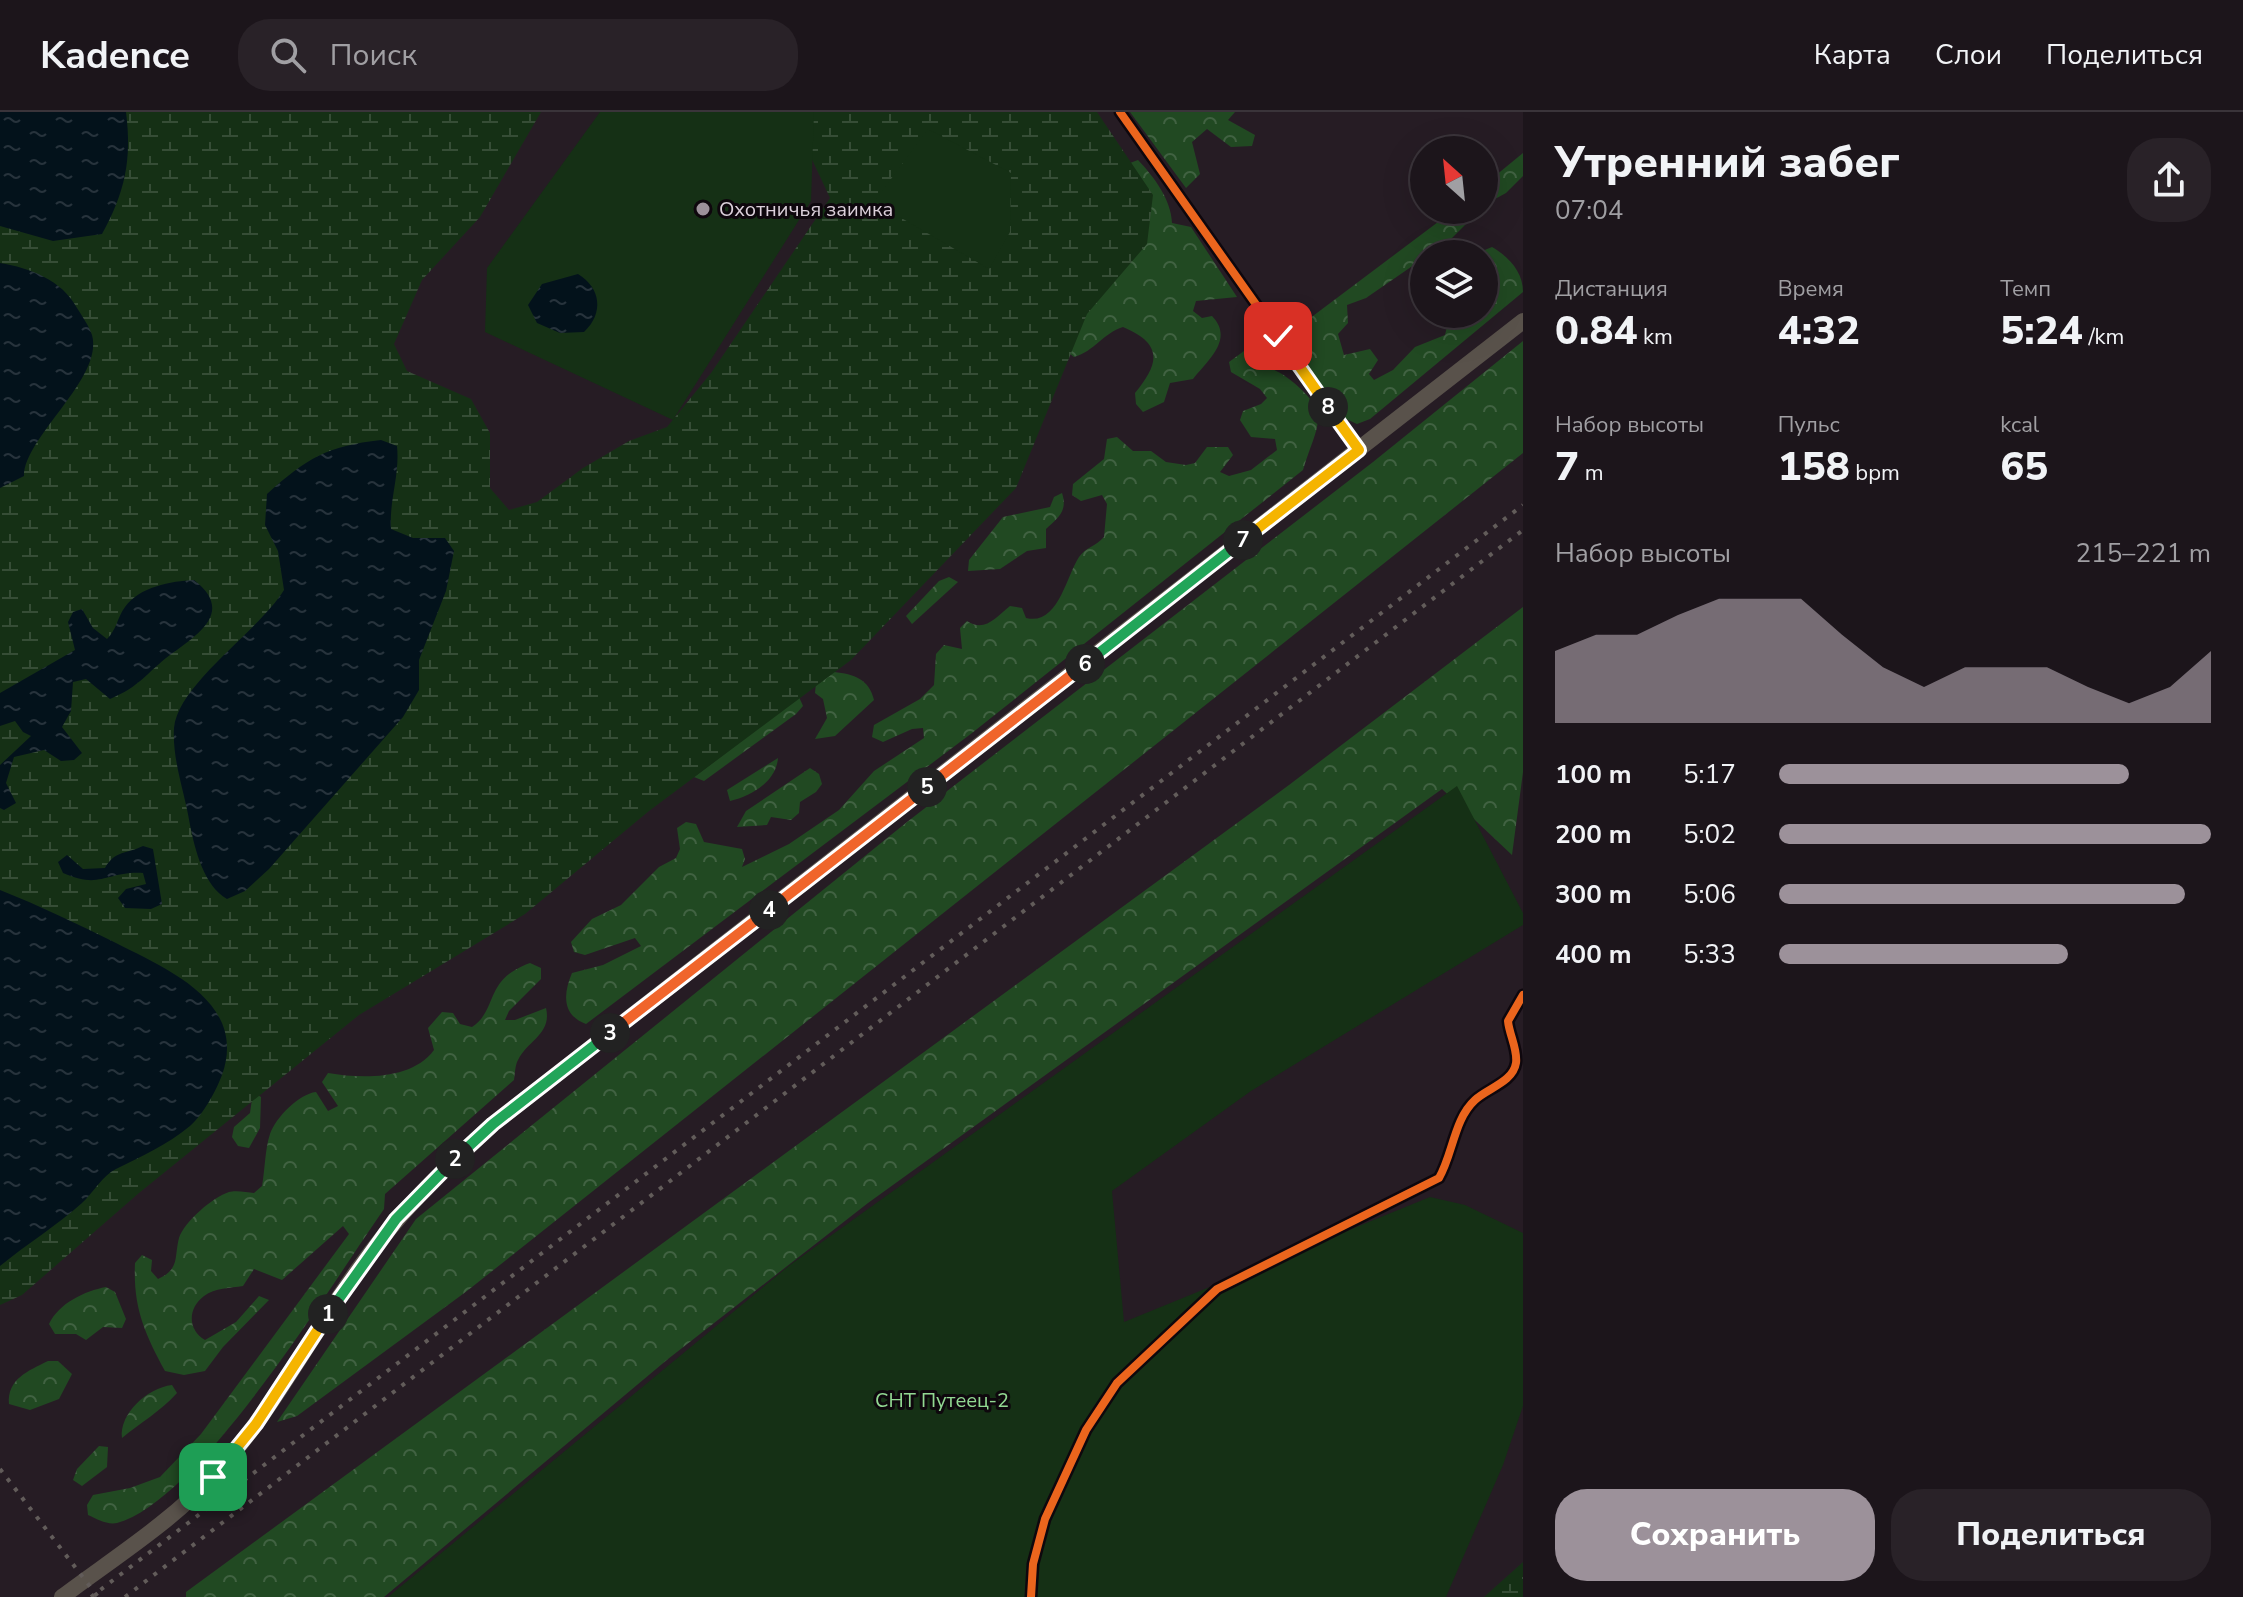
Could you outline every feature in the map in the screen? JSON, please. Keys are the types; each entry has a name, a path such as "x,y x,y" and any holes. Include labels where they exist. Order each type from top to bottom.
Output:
{"main road":[{"path":"62,1597 213,1477 256,1424 356,1271 396,1219 415,1196 493,1124 1523,321"}],"street":[{"path":"1120,112 1359,450"},
{"path":"1031,1597 1033,1564 1045,1519 1086,1430 1117,1383 1217,1289 1439,1178 1449,1162 1460,1122 1473,1101 1509,1078 1516,1065 1508,1021 1523,995"}],"green space":[{"path":"0,112 541,112 480,217 422,280 394,344 407,371 471,399 490,433 490,488 509,510 537,502 583,468 629,441 667,427 711,373 830,198 802,138 800,112 1097,112 1153,195 1147,244 1087,314 1016,488 851,660 649,811 525,914 359,1015 139,1193 22,1295 0,1305"},
{"path":"600,112 814,112 811,201 673,420 485,332 487,268"},
{"path":"1130,112 1235,112 1228,120 1255,135 1252,146 1231,147 1207,129 1192,142 1200,174 1186,188"},
{"path":"928,129 1011,173 1010,232 989,269 874,202"},
{"path":"1523,153 1523,176 1498,197 1498,174"},
{"path":"1138,160 1165,197 1172,223 1191,227 1237,297 1196,301 1193,311 1202,318 1212,316 1218,324 1221,333 1217,349 1193,379 1170,383 1164,402 1143,412 1136,404 1135,393 1153,364 1151,348 1146,340 1123,327 1074,357 1066,351 1130,163"},
{"path":"1435,224 1466,224 1450,240 1414,240"},
{"path":"1410,243 1410,268 1366,298 1347,305 1348,323 1338,334 1344,355 1370,349 1378,360 1369,374 1374,380 1393,370 1415,347 1445,335 1447,328 1480,328 1370,419 1357,424 1344,418 1285,337"},
{"path":"1498,251 1514,266 1521,278 1523,292 1498,313"},
{"path":"1523,341 1523,453 467,1291 297,1416 277,1422 416,1219 907,822 1373,462"},
{"path":"1244,351 1263,356 1273,369 1303,391 1317,411 1316,431 1303,470 972,733 586,1024 572,1015 566,996 572,973 603,965 641,946 635,938 585,955 574,952 571,942 592,919 621,905 659,867 676,858 680,849 677,828 686,822 696,824 704,842 742,849 745,859 742,867 789,844 839,810 874,771 924,738 923,728 912,729 883,742 872,737 874,725 920,699 934,685 936,654 944,645 962,649 960,628 967,621 985,624 1010,606 1022,608 1026,618 1046,615 1060,598 1079,557 1104,537 1107,504 1102,495 1081,501 1072,495 1073,484 1104,459 1107,439 1117,437 1133,451 1151,451 1166,462 1186,465 1195,463 1207,447 1228,447 1233,455 1220,472 1229,476 1251,470 1277,450 1275,439 1251,437 1240,420 1243,411 1261,404 1267,398 1260,389 1231,372 1229,362"},
{"path":"1062,493 1063,509 1046,529 1046,548 1027,551 1000,569 968,571 969,560 1003,517 1050,507 1054,497"},
{"path":"949,577 958,582 912,624 906,616 939,581"},
{"path":"1523,607 1523,772 1512,855 1442,789 868,1203 668,1359 384,1597 186,1597 186,1592 1289,785"},
{"path":"834,672 860,679 874,700 835,736 815,739 827,718 823,699 815,693 816,683"},
{"path":"799,697 803,706 796,714 704,781 694,777"},
{"path":"778,758 773,774 761,787 730,801 727,790"},
{"path":"810,768 819,774 822,784 800,802 799,813 791,820 771,817 767,825 737,827 746,811"},
{"name":"СНТ Путеец-2","path":"1457,786 1523,913 1523,925 1251,1091 1112,1191 1124,1322 1430,1197 1465,1205 1523,1233 1523,1406 1503,1465 1446,1597 388,1597 790,1265"},
{"path":"530,963 541,968 541,979 509,1011 505,1020 515,1020 546,1008 547,1017 542,1031 518,1060 514,1080 385,1194 384,1209 299,1335 225,1433 187,1475 150,1506 117,1523 88,1515 87,1505 93,1495 130,1488 160,1477 201,1434 349,1234 343,1226 282,1280 254,1269 243,1286 208,1293 198,1301 192,1313 193,1325 205,1340 236,1322 259,1296 269,1300 223,1347 205,1371 184,1375 165,1371 151,1344 138,1306 135,1263 142,1255 152,1260 151,1271 158,1279 165,1275 175,1262 182,1232 200,1211 229,1192 254,1193 262,1186 270,1134 283,1114 302,1097 316,1092 328,1111 338,1106 322,1082 328,1073 386,1075 413,1067 434,1050 428,1028 442,1012 453,1013 460,1024 472,1027 486,1012 505,978"},
{"path":"253,1092 261,1097 260,1128 249,1148 238,1146 232,1137 234,1127 250,1113"},
{"path":"106,1287 115,1292 126,1319 122,1328 103,1327 86,1340 76,1334 55,1334 49,1324 59,1310 81,1295"},
{"path":"48,1361 58,1361 72,1374 59,1399 30,1410 9,1404 15,1382 26,1372"},
{"path":"172,1385 177,1393 122,1438 125,1420 136,1404 153,1391"},
{"path":"99,1446 108,1447 107,1467 82,1486 73,1480 77,1469"},
{"path":"1523,1562 1523,1597 1484,1597"}],"water":[{"path":"0,112 126,112 128,145 125,175 102,234 53,241 0,226"},
{"path":"0,263 34,272 63,290 89,328 93,352 76,388 36,444 27,461 24,476 0,488"},
{"path":"578,274 591,286 597,301 595,317 590,325 584,332 560,333 537,323 528,305 542,284"},
{"path":"381,440 397,446 391,529 413,538 445,538 454,551 446,591 419,660 419,690 403,717 269,869 245,891 227,899 212,885 195,845 175,752 174,728 179,711 204,676 284,590 278,551 265,525 267,494 294,471 319,456 346,446"},
{"path":"194,580 211,602 212,612 208,622 136,684 110,699 86,679 73,682 71,711 62,727 82,753 74,760 61,761 44,750 14,757 6,783 16,803 4,810 0,808 0,765 31,736 23,732 15,721 0,726 0,693 75,650 68,622 73,612 82,609 93,628 107,639 125,607 138,594 166,584"},
{"path":"143,846 153,849 162,904 151,909 125,908 118,898 126,889 146,884 143,873 86,880 63,873 58,862 67,855 83,869 105,868 117,855"},
{"path":"0,890 87,929 179,977 198,991 213,1008 224,1027 227,1049 216,1088 190,1126 163,1145 111,1172 72,1211 0,1266"}],"railway":[{"path":"91,1597 1523,505"},
{"path":"125,1597 1523,530"},
{"path":"0,1469 98,1597"}],"cycle path":[{"path":"1120,112 1359,450"},
{"path":"1031,1597 1033,1564 1045,1519 1086,1430 1117,1383 1217,1289 1439,1178 1468,1108 1514,1070 1516,1053 1508,1021 1523,995"}],"place":[{"name":"Охотничья заимка","path":"703,209"}],"route":[{"path":"213,1477 256,1424 356,1271 396,1219 415,1196 493,1124 1359,450 1278,336"}]}
